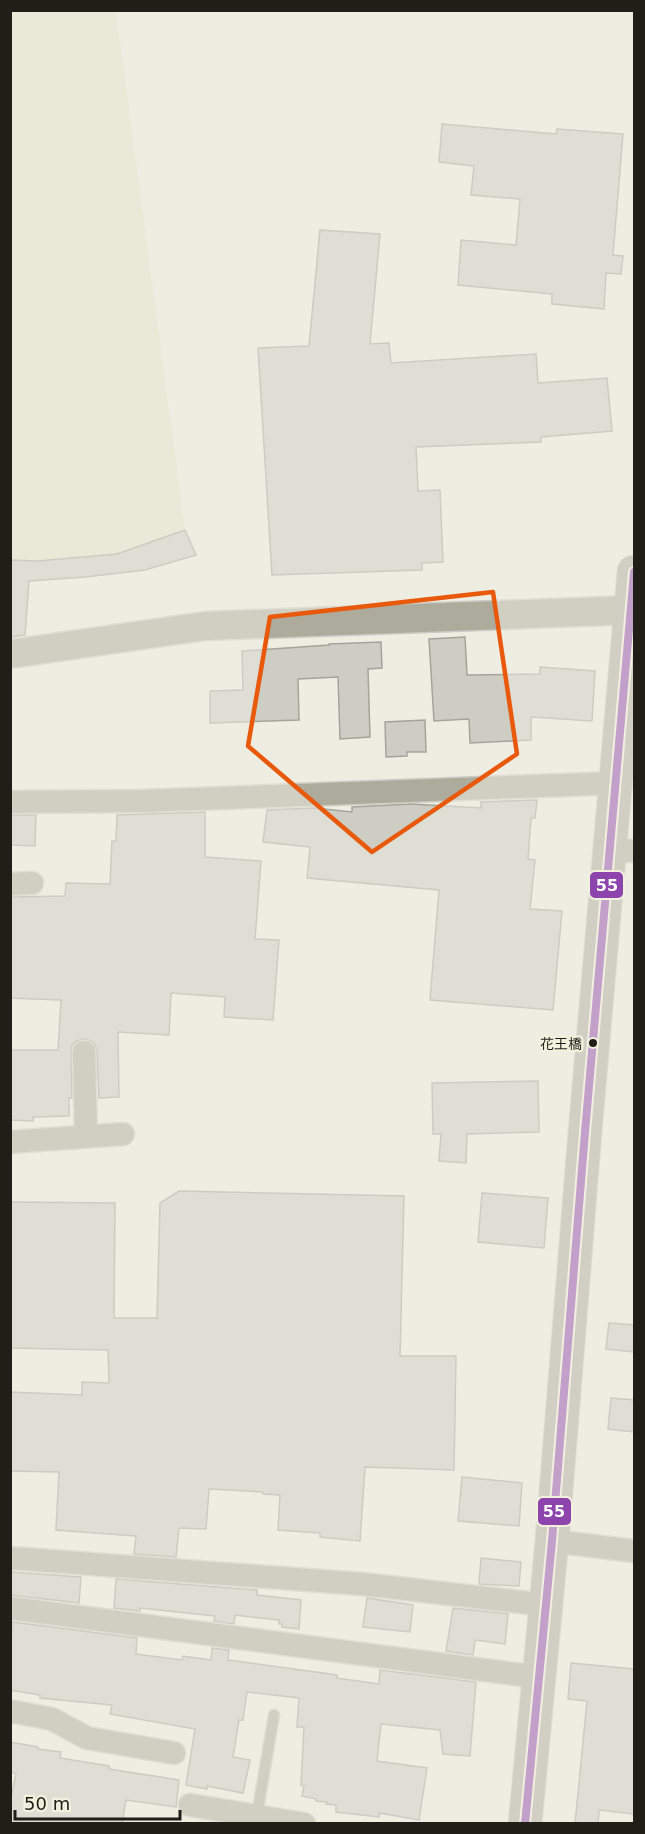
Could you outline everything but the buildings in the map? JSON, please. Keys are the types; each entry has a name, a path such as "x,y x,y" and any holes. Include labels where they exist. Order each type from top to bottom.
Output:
{"main road":[{"path":"525,1824 552,1541 585,1132 623,850 617,783 633,611 634,572"}],"street":[{"path":"10,654 205,626 633,611"},
{"path":"10,802 142,801 617,783"},
{"path":"84,1052 86,1136"},
{"path":"10,1142 123,1134"},
{"path":"552,1541 634,1551"},
{"path":"10,1558 362,1584 546,1605"},
{"path":"10,1608 538,1677"},
{"path":"10,1712 52,1719 87,1738 174,1753"},
{"path":"190,1805 303,1824"}],"lane":[{"path":"257,1815 274,1715"}],"highlighted area":[{"path":"493,592 517,754 372,852 248,746 270,617"}],"shaded area":[{"path":"11,11 116,11 185,530 117,554 38,561 11,560"}],"transit line":[{"name":"55","path":"525,1824 552,1541 634,572"}],"place":[{"name":"花王橋","path":"593,1043"}]}
